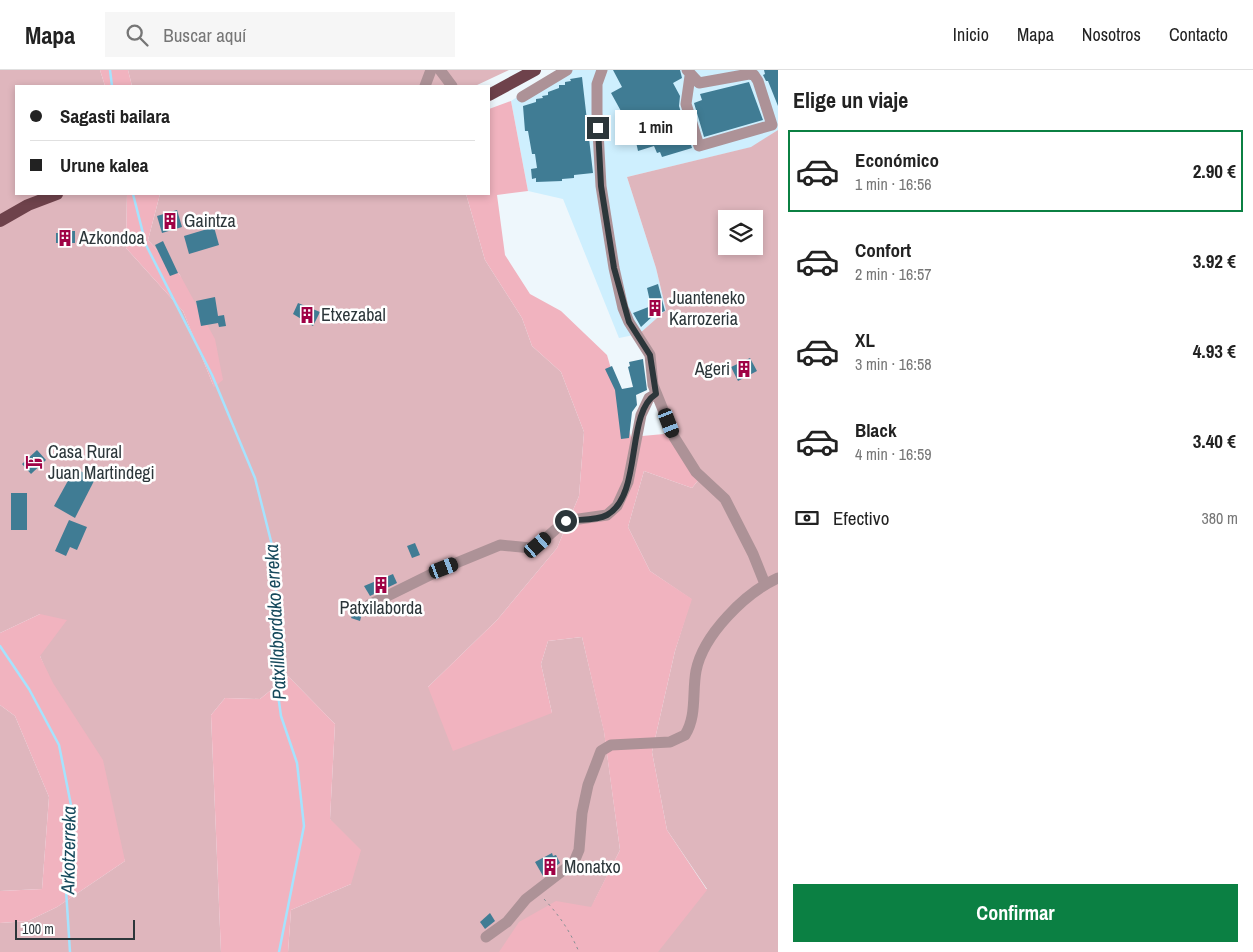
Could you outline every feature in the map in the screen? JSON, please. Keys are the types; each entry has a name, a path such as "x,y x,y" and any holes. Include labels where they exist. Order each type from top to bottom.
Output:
{"main road":[{"path":"491,92 535,70"},
{"path":"0,221 28,205 54,195"}],"street":[{"path":"425,85 431,70"},
{"path":"439,70 439,85"},
{"path":"439,70 451,85"},
{"path":"522,97 567,70"},
{"path":"602,70 597,84 601,186 614,268 624,308 629,322 650,355 656,394 684,455 696,472 724,498 734,514 765,584"},
{"path":"689,73 698,83 748,74 754,75 758,80 772,125 699,146 686,104 689,73"},
{"path":"369,605 444,568 500,544 531,548 538,545 566,521 607,515 617,506 628,482 641,415 649,398 656,394"},
{"path":"486,938 507,922 526,899 574,862 577,856 582,812 588,785 601,751 611,745 670,742 685,735 692,720 696,670 707,642 730,613 765,584 778,578"}],"path":[{"path":"539,890 542,897 555,910 571,934 578,952"}],"shaded area":[{"path":"0,70 100,70 105,85 15,85 15,195 127,195 126,248 183,311 214,387 180,275 148,240 160,195 466,195 485,260 522,318 532,346 561,372 584,432 579,496 557,548 497,620 428,687 552,713 541,664 548,641 582,637 604,731 620,850 594,902 707,889 667,830 652,752 675,651 691,599 650,571 628,527 644,471 692,488 704,473 664,434 654,381 639,334 666,310 656,268 627,177 751,147 778,130 778,952 288,952 291,910 351,884 330,819 335,724 288,676 260,699 225,698 211,715 221,952 0,952 0,923 28,921 57,907 125,861 40,656 40,614 0,633"},
{"path":"100,70 128,70 132,85 105,85"},
{"path":"128,70 509,70 477,85 132,85"},
{"path":"560,70 778,70 778,130 752,147 627,177 656,268 666,310 639,334 619,338 563,199 528,191 511,101"},
{"path":"511,101 528,191 497,195 505,255 530,294 561,311 607,355 631,437 664,434 704,473 692,488 644,471 628,527 650,571 692,599 675,651 652,752 667,830 707,890 658,952 499,952 519,922 556,901 591,907 620,850 604,732 582,637 548,641 541,664 552,713 453,751 428,687 497,620 557,548 579,496 584,432 561,372 532,346 522,318 485,260 466,195 490,195 490,109"},
{"path":"127,195 160,195 148,240 180,275 215,339 223,380 214,387 183,311 126,248"},
{"path":"40,614 67,620 40,656 53,683 103,760 125,861 57,907 28,921 0,923 0,891 42,889 49,797 15,716 0,705 0,633"},
{"path":"288,676 335,724 330,819 361,850 351,884 291,910 288,952 221,952 211,715 225,698 260,699"},
{"path":"0,705 15,716 49,797 42,889 0,891"}],"building":[{"path":"613,70 680,70 682,78 673,83 680,96 679,106 692,148 662,157 660,152 657,153 654,146 638,151 636,142 633,143 627,122 611,93 622,87"},
{"path":"764,70 778,70 778,106 768,81 766,81 763,75 765,74"},
{"path":"582,77 593,173 574,175 574,178 562,179 562,181 536,182 536,178 532,179 531,169 537,168 535,154 532,154 528,131 525,131 523,106 536,102 536,99 543,98 542,96 548,95 548,92 559,88 559,85 565,85 565,82 571,81 570,79"},
{"path":"749,82 763,120 704,137 694,103 702,100 700,94"},
{"name":"Gaintza","path":"177,210 182,227 162,233 157,216"},
{"path":"214,227 219,245 189,254 184,236"},
{"name":"Azkondoa","path":"63,231 75,231 75,243 56,243 56,233 63,233"},
{"path":"163,241 178,273 170,276 155,245"},
{"name":"Juanteneko Karrozeria","path":"658,284 665,311 654,315 641,327 633,313 651,306 647,288"},
{"path":"215,297 218,316 224,315 226,326 219,327 218,323 201,326 196,301"},
{"name":"Etxezabal","path":"298,303 320,312 313,326 293,314"},
{"name":"Ageri","path":"750,358 757,371 738,381 731,367"},
{"path":"643,359 647,390 636,395 637,405 632,412 629,438 621,439 615,390 605,369 612,366 622,389 633,387 628,367 630,366 629,362"},
{"name":"Casa Rural Juan Martindegi","path":"37,450 46,460 31,474 22,464"},
{"path":"75,468 95,479 75,518 54,506"},
{"path":"11,493 27,493 27,530 11,530"},
{"path":"69,520 87,527 77,550 70,547 66,556 55,551"},
{"path":"415,543 420,555 412,558 407,546"},
{"name":"Patxilaborda","path":"393,574 397,583 370,596 364,586"},
{"path":"358,601 362,602 363,609 360,621 351,618"},
{"name":"Monatxo","path":"552,853 553,856 556,855 560,863 543,876 535,862"},
{"path":"490,913 495,921 485,929 480,922"}],"waterway":[{"name":"Patxillabordako erreka","path":"110,70 112,85"},
{"name":"Patxillabordako erreka","path":"133,195 146,245 212,375 255,478 274,553 277,605 272,628 274,666 281,716 297,763 304,826 279,952"},
{"name":"Arkotzerreka","path":"0,646 29,689 59,745 71,805 65,874 70,952"}],"place":[{"name":"Gaintza","path":"170,221"},
{"name":"Azkondoa","path":"65,238"},
{"name":"Juanteneko Karrozeria","path":"655,308"},
{"name":"Etxezabal","path":"307,315"},
{"name":"Ageri","path":"744,369"},
{"name":"Casa Rural Juan Martindegi","path":"34,462"},
{"name":"Patxilaborda","path":"381,585"},
{"name":"Monatxo","path":"550,867"}],"route":[{"path":"566,521 607,515 617,506 628,482 641,415 649,398 656,394 653,385 653,365 650,355 629,322 614,268 601,186 598,128"}]}
